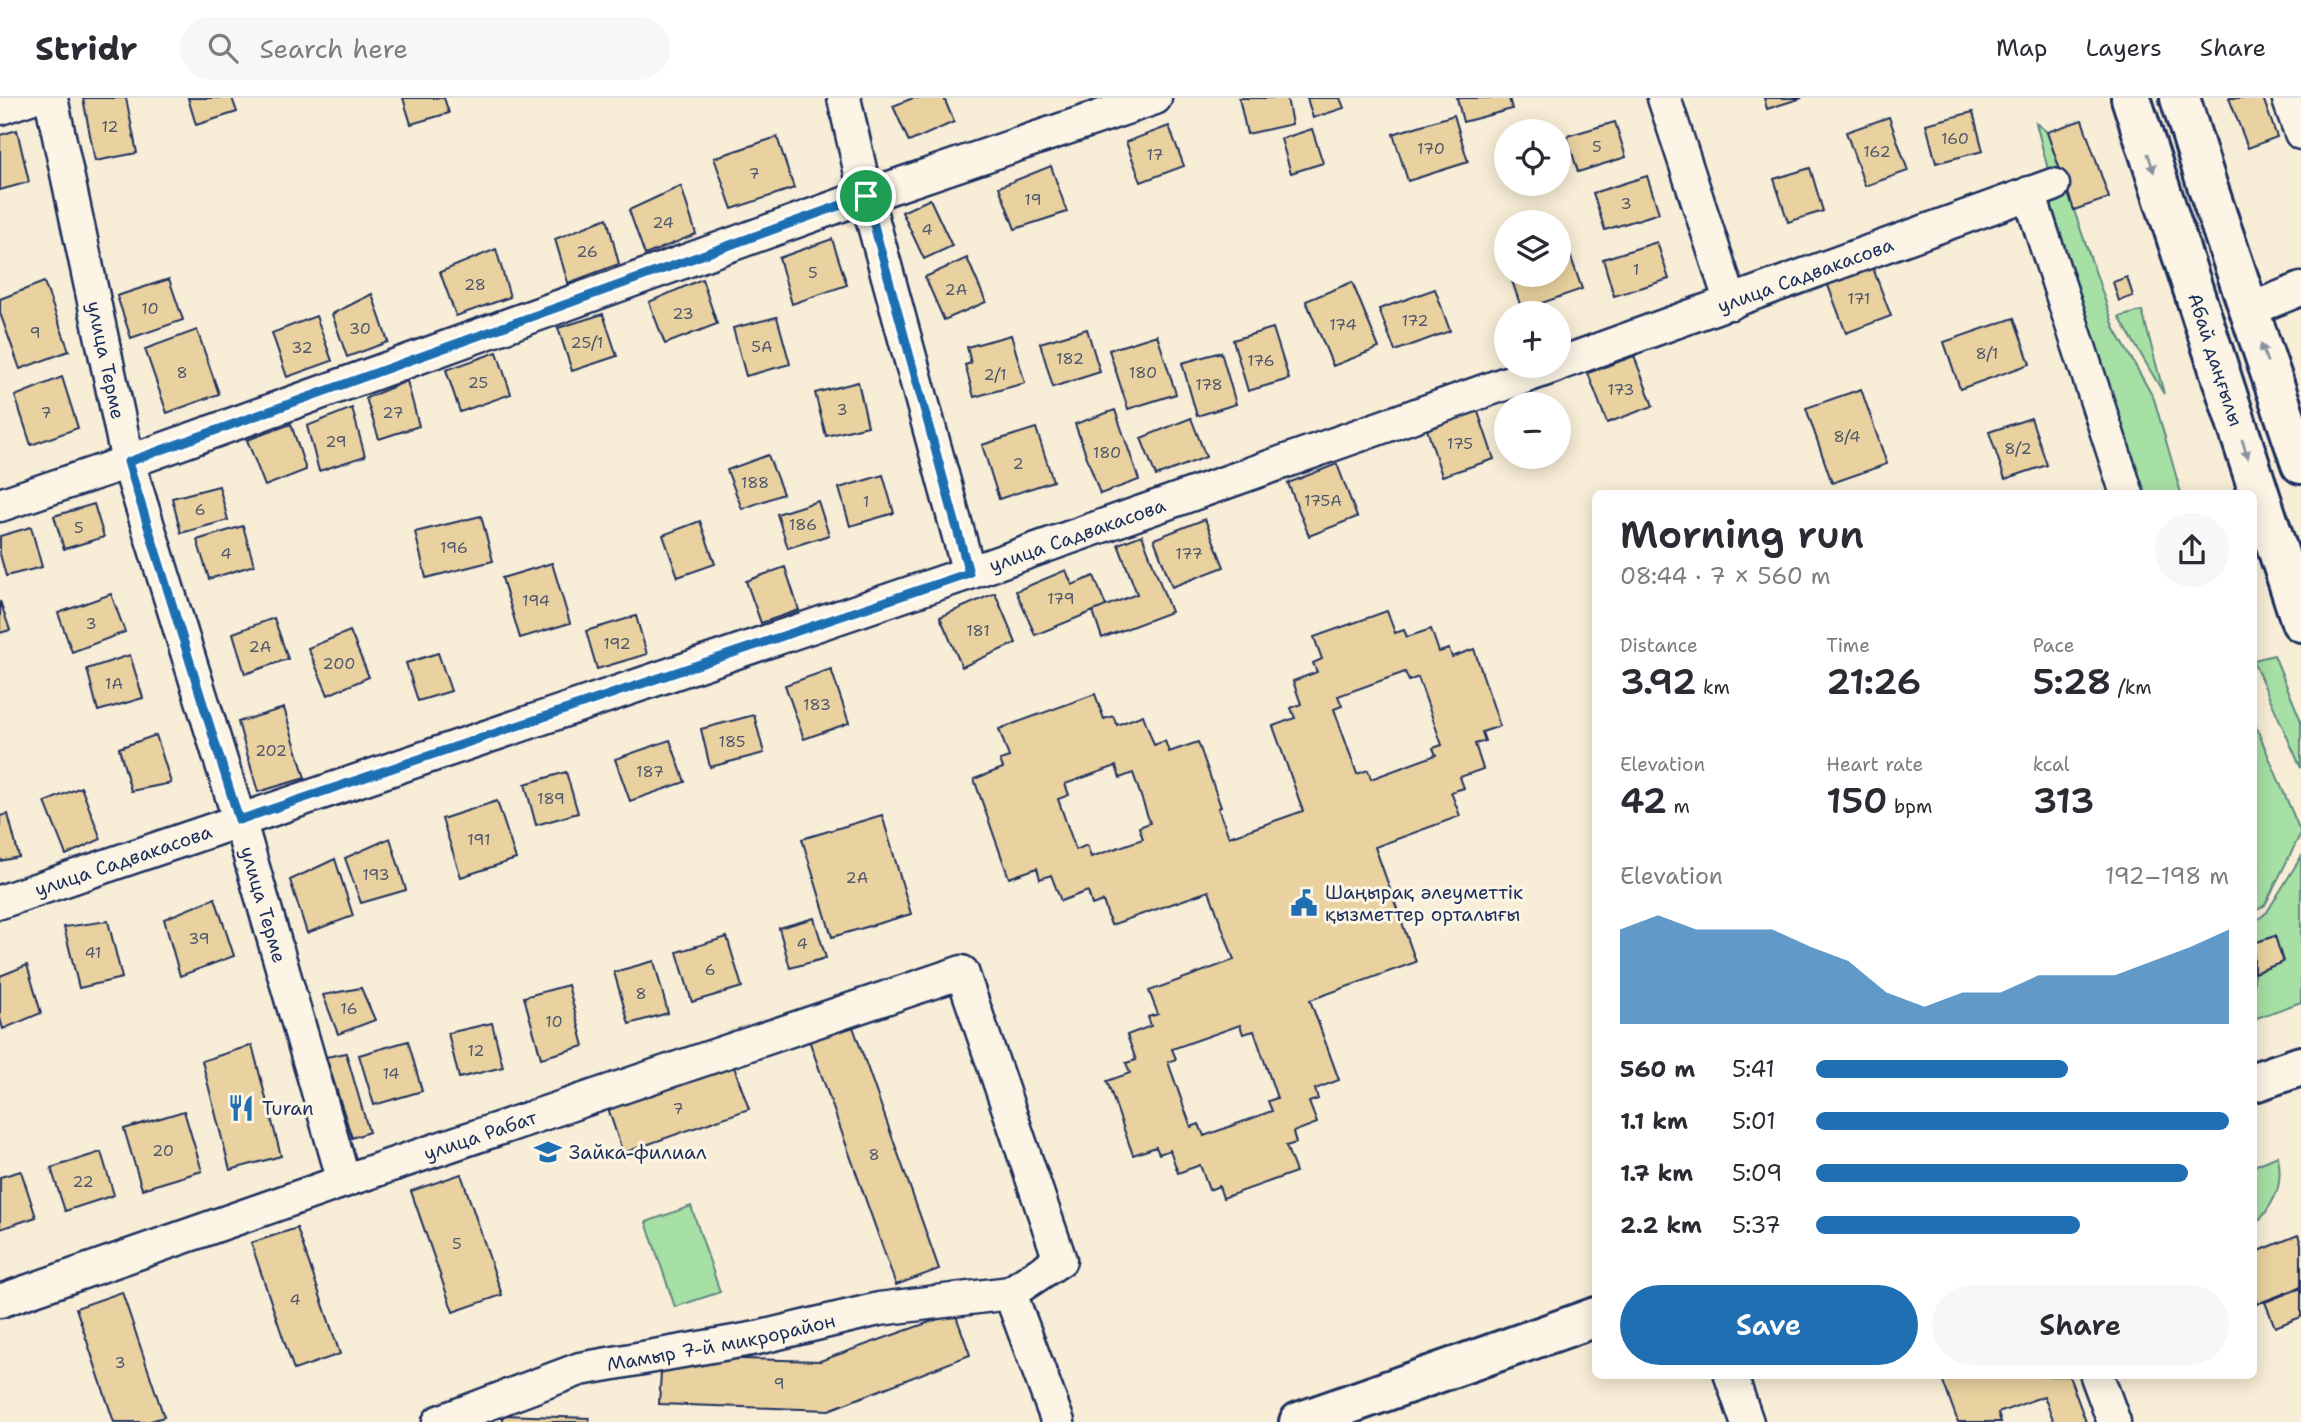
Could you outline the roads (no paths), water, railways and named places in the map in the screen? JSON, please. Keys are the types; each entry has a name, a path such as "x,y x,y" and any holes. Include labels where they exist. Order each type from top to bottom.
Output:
{"main road":[{"name":"Абай даңғылы","path":"2131,98 2301,622"},
{"path":"2180,98 2301,464"},
{"path":"2257,1081 2301,1066"},
{"path":"1299,1422 1592,1318"}],"street":[{"path":"0,108 30,98"},
{"name":"улица Терме","path":"51,98 128,462 239,820 344,1181"},
{"path":"844,98 866,196 969,573"},
{"path":"0,505 128,462 866,196 1155,98"},
{"path":"1664,98 1731,303"},
{"path":"2291,99 2301,133"},
{"name":"улица Садвакасова","path":"1571,360 2041,189 2126,490"},
{"path":"2249,310 2301,289"},
{"name":"улица Садвакасова","path":"0,902 969,573 1520,378"},
{"name":"улица Рабат","path":"0,1301 344,1181 962,972 1060,1260 1010,1293"},
{"path":"1010,1293 1058,1422"},
{"name":"Мамыр 7-й микрорайон","path":"439,1422 580,1370 757,1338 879,1309 1010,1293"},
{"path":"1732,1379 1747,1422"},
{"path":"2098,1379 2114,1422"}],"place":[{"name":"Шаңырақ әлеуметтік қызметтер орталығы","path":"1304,903"},
{"name":"Turan","path":"241,1108"},
{"name":"Зайка-филиал","path":"548,1152"}]}
